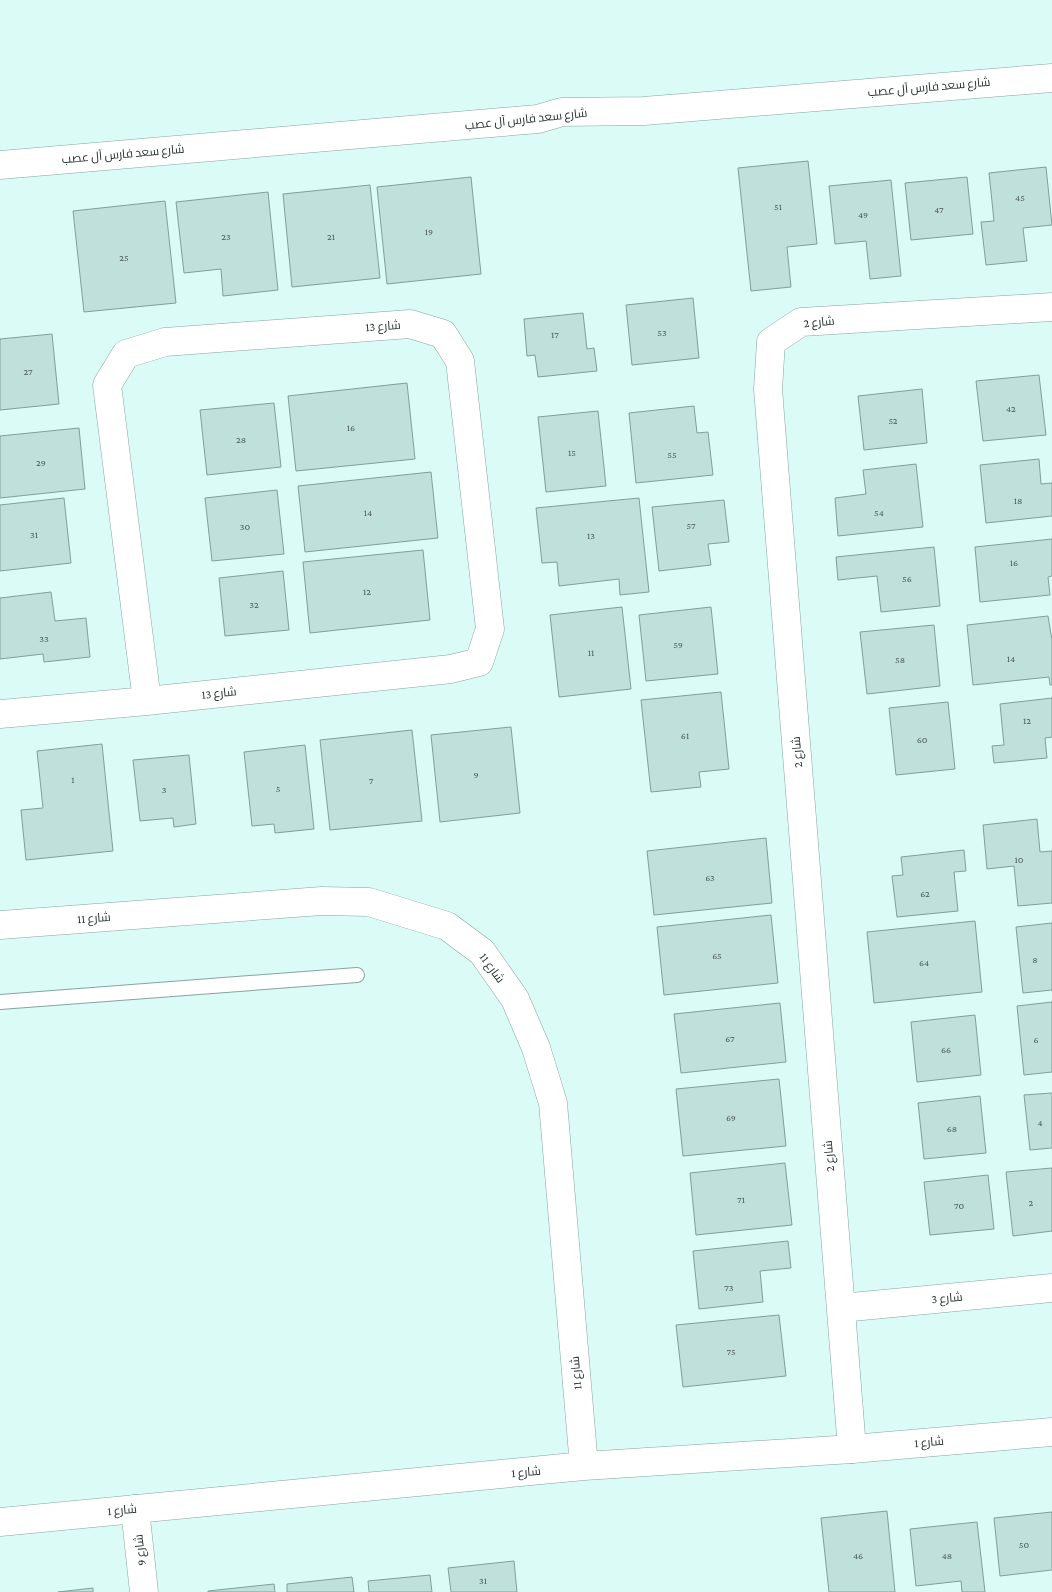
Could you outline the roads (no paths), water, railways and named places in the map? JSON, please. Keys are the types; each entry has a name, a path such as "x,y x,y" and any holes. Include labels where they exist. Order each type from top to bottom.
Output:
{"street":[{"name":"شارع سعد فارس آل عصب","path":"0,165 538,119 562,112 644,110 1052,78"},
{"name":"شارع 2","path":"852,1449 768,389 771,342 801,322 1052,308"},
{"name":"شارع 13","path":"0,714 147,700 451,668 479,662 490,629 460,361 444,334 410,324 164,342 126,354 108,385 147,700"},
{"name":"شارع 11","path":"0,925 322,902 369,902 447,926 482,952 514,1000 536,1048 553,1103 584,1466"},
{"name":"شارع 3","path":"841,1308 1052,1288"},
{"name":"شارع 1","path":"0,1522 584,1466 852,1449 1052,1432"},
{"name":"شارع 9","path":"136,1509 144,1592"}],"lane":[{"path":"0,1002 357,975"}]}
